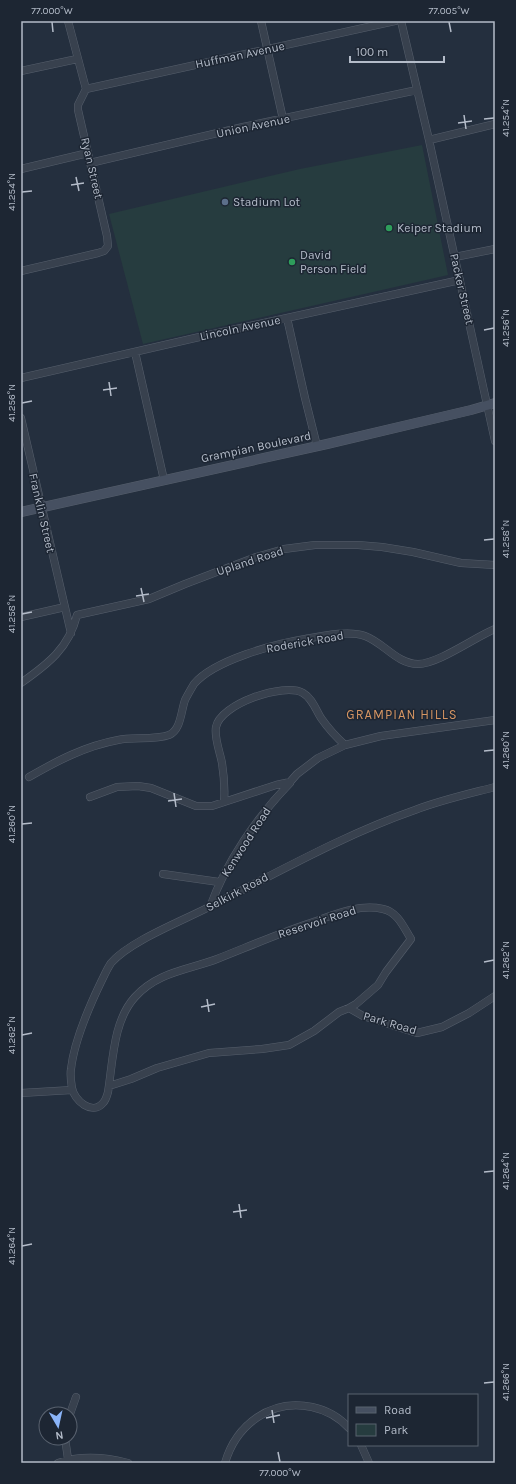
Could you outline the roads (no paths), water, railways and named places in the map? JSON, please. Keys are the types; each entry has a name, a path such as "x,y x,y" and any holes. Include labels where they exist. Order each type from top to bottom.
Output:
{"street":[{"path":"68,21 86,89"},
{"path":"261,21 283,119"},
{"name":"Huffman Avenue","path":"86,89 395,21"},
{"name":"Packer Street","path":"401,21 460,280 492,404 495,441"},
{"path":"21,71 77,59"},
{"name":"Ryan Street","path":"21,271 98,253 107,248 107,236 78,110 78,105 86,89"},
{"name":"Union Avenue","path":"90,163 417,90"},
{"path":"429,140 495,124"},
{"path":"21,169 88,153"},
{"path":"455,257 495,249"},
{"name":"Lincoln Avenue","path":"21,378 460,280"},
{"path":"287,318 317,446"},
{"path":"134,352 164,480"},
{"name":"Grampian Boulevard","path":"21,512 317,446 492,404"},
{"name":"Franklin Street","path":"21,418 65,607"},
{"name":"Upland Road","path":"21,683 52,659 66,643 71,634 77,615 149,599 256,556 284,549 323,544 358,545 413,552 462,563 495,565"},
{"path":"21,616 65,607 71,634"},
{"name":"Roderick Road","path":"29,777 59,760 87,748 120,740 156,737 169,734 176,728 185,700 197,681 223,664 263,649 305,639 354,634 366,637 406,662 419,664 442,656 495,629"},
{"path":"224,802 224,777 217,739 217,723 225,712 248,700 266,693 294,691 303,693 308,697 320,717 345,745"},
{"name":"Kenwood Road","path":"210,906 219,882 254,825 297,774 318,758 345,745 381,736 495,720"},
{"path":"90,797 117,787 138,786 151,788 196,806 212,806 276,785 290,782"},
{"name":"Selkirk Road","path":"72,1090 71,1068 86,1017 98,988 111,963 125,951 145,938 285,867 348,837 392,818 436,803 495,787"},
{"path":"163,874 219,882"},
{"name":"Reservoir Road","path":"72,1090 79,1102 88,1107 103,1104 108,1092 109,1086 116,1044 125,1012 135,997 152,982 178,970 216,959 284,931 336,914 364,907 388,910 395,915 411,940 386,972 378,985 349,1008 339,1012 314,1031 289,1045 262,1049 209,1053 157,1068 109,1086"},
{"name":"Park Road","path":"349,1008 363,1016 417,1033 442,1027 469,1013 495,996"},
{"path":"21,1093 72,1090"},
{"path":"73,1406 76,1397"},
{"path":"225,1463 234,1440 244,1427 256,1417 280,1407 294,1405 324,1410 335,1416 348,1427"},
{"path":"66,1446 68,1459"},
{"path":"361,1446 369,1463"},
{"path":"58,1463 68,1459 80,1457 99,1458 128,1463"}],"place":[{"name":"Stadium Lot","path":"225,202"},
{"name":"Keiper Stadium","path":"389,228"},
{"name":"David Person Field","path":"292,262"}],"district":[{"name":"GRAMPIAN HILLS","path":"402,714"}]}
